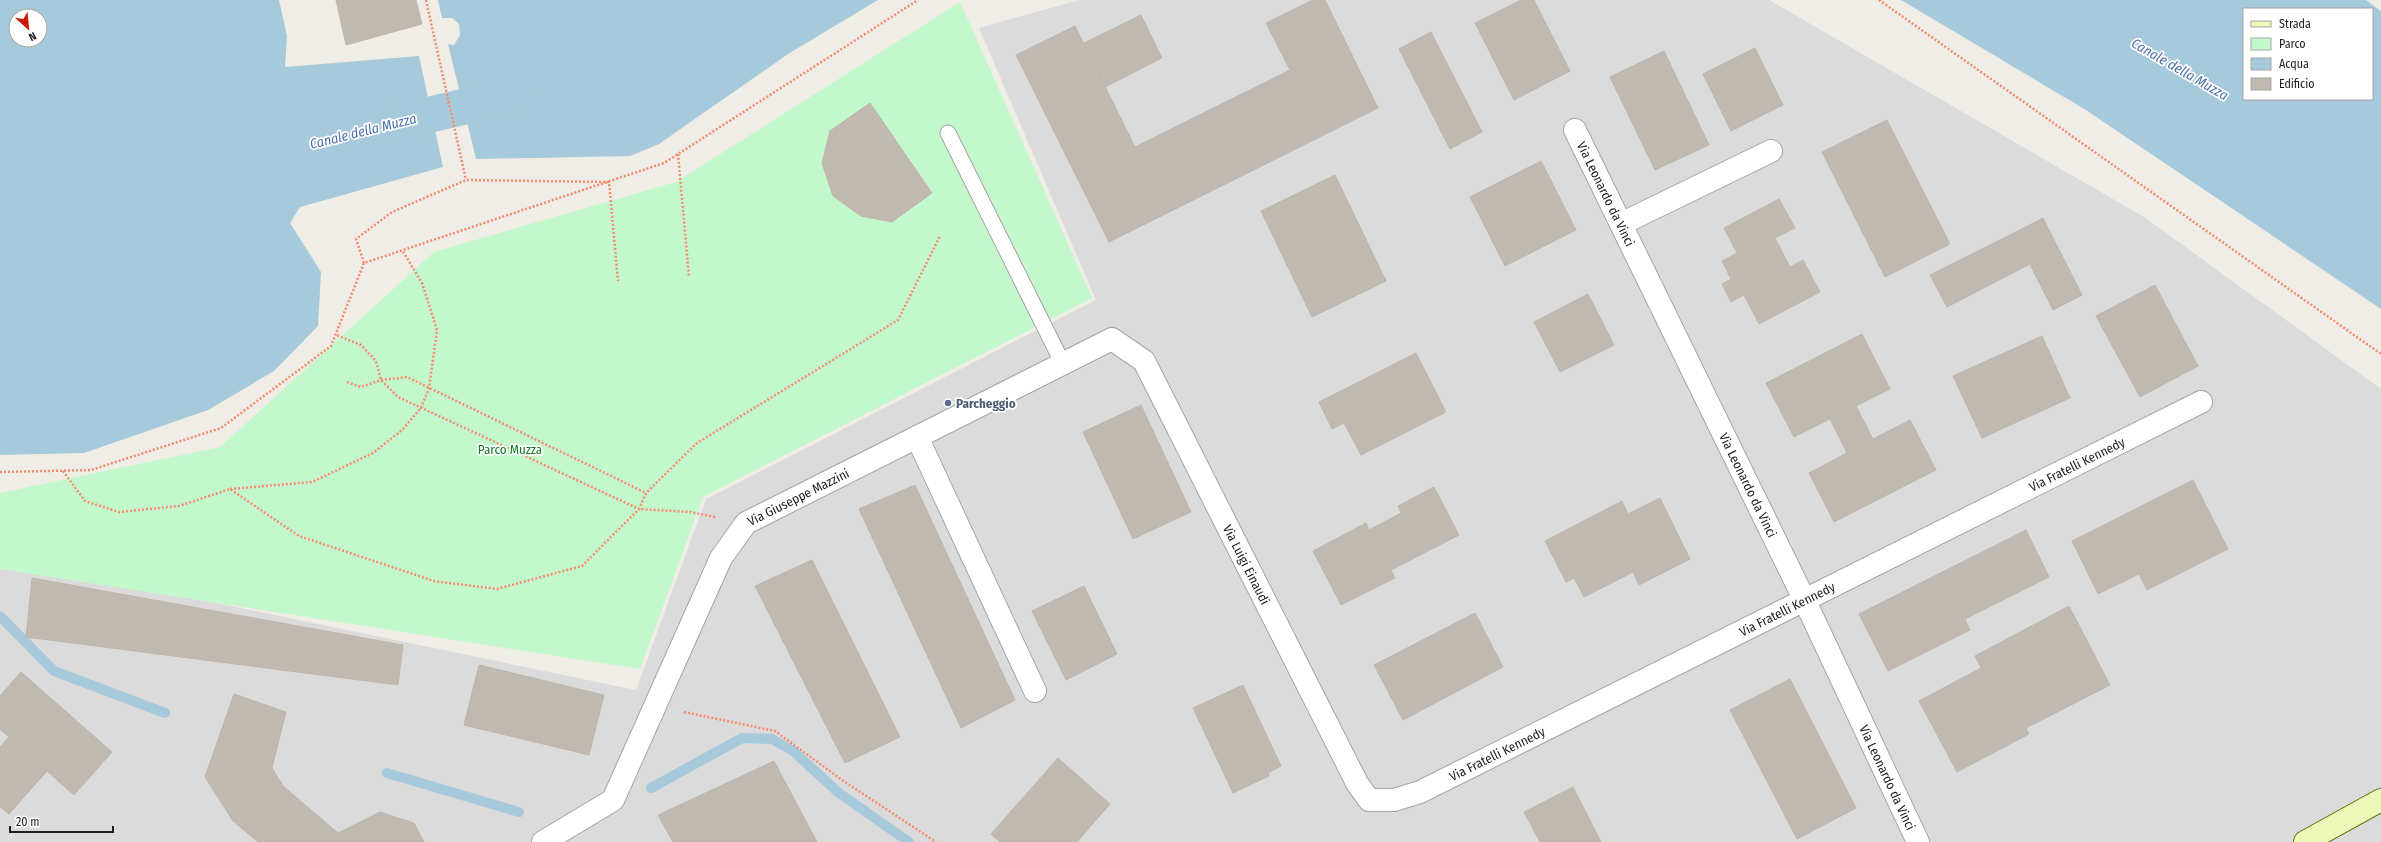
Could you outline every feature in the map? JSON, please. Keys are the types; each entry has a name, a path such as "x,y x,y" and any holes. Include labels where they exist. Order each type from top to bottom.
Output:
{"street":[{"name":"Via Leonardo da Vinci","path":"1575,130 1804,599 1918,842"},
{"path":"1621,224 1771,151"},
{"name":"Via Giuseppe Mazzini","path":"543,842 613,800 721,558 746,523 1112,339"},
{"name":"Via Luigi Einaudi","path":"1112,339 1144,361 1357,783 1369,800"},
{"name":"Via Fratelli Kennedy","path":"1369,800 1394,800 1420,792 2201,402"},
{"path":"917,438 1035,691"},
{"path":"2305,842 2381,800"}],"lane":[{"path":"948,132 1063,364"}],"path":[{"path":"426,0 466,180"},
{"path":"364,263 664,163 918,0"},
{"path":"1879,0 2381,354"},
{"path":"678,154 689,277"},
{"path":"0,472 91,470 221,428 331,346 364,263 356,239 392,212 466,180 609,182"},
{"path":"609,182 618,281"},
{"path":"230,489 299,536 434,581 497,589 582,566 639,509 646,492 697,443 898,320 940,236"},
{"path":"63,471 85,502 119,512 179,506 230,489 312,482 372,453 403,429 421,408 429,388 436,330 422,283 402,250"},
{"path":"336,335 361,345 376,361 381,380 398,397 421,408 639,509 690,512 723,518"},
{"path":"347,382 361,386 381,380 407,377 646,492"},
{"path":"656,706 775,732 842,780 936,842"}],"shaded area":[{"path":"1079,0 1769,0 2144,217 2381,389 2381,842 0,842 0,558 636,690 706,499 1096,300 979,28"}],"green space":[{"name":"Parco Muzza","path":"960,2 1092,298 703,497 640,669 0,569 0,493 220,447 434,252 676,182"}],"water":[{"path":"0,0 279,0 287,36 285,67 419,56 443,167 300,207 290,223 321,272 318,326 274,371 208,410 84,453 0,455"},
{"path":"438,0 878,0 788,54 659,144 630,156 476,159 448,44 454,45 460,35 459,24 452,18 442,18"},
{"path":"1901,0 2366,0 2381,11 2381,309 2086,110"}],"building":[{"path":"336,0 416,0 422,24 346,45"},
{"path":"1313,0 1325,0 1378,108 1109,242 1016,55 1075,26 1135,147 1290,70 1266,23"},
{"path":"1521,0 1534,0 1570,71 1514,100 1475,23"},
{"path":"1141,15 1162,58 1105,87 1084,43"},
{"path":"1431,32 1482,132 1450,149 1399,49"},
{"path":"1755,48 1783,105 1731,131 1703,74"},
{"path":"1664,51 1709,145 1655,170 1610,77"},
{"path":"870,103 932,193 892,222 861,216 833,196 822,163 830,131"},
{"path":"1887,120 1950,244 1885,277 1822,152"},
{"path":"1541,161 1576,230 1505,266 1470,197"},
{"path":"1335,175 1386,281 1312,317 1261,211"},
{"path":"1779,199 1795,228 1775,238 1790,267 1803,260 1820,292 1759,324 1744,295 1731,302 1722,284 1731,279 1722,261 1737,253 1724,228"},
{"path":"2043,218 2082,295 2053,310 2014,233"},
{"path":"2014,233 2030,264 1947,307 1930,275"},
{"path":"2155,285 2198,366 2140,397 2096,316"},
{"path":"1588,294 1614,345 1560,372 1534,322"},
{"path":"1862,334 1890,389 1856,406 1873,439 1910,420 1936,470 1834,522 1809,473 1847,453 1830,419 1794,437 1766,383"},
{"path":"2042,336 2070,398 1982,438 1953,376"},
{"path":"1416,353 1446,412 1361,455 1344,423 1332,429 1319,402"},
{"path":"1141,405 1191,512 1133,539 1083,432"},
{"path":"2193,480 2228,549 2147,590 2139,574 2098,594 2072,541"},
{"path":"915,485 1015,700 961,728 859,509"},
{"path":"1434,487 1459,535 1391,570 1395,578 1341,605 1313,551 1366,523 1369,530 1401,513 1398,506"},
{"path":"1660,498 1690,559 1639,585 1633,572 1584,597 1574,578 1566,582 1545,541 1622,501 1628,514"},
{"path":"2026,530 2049,577 1965,619 1970,630 1888,671 1859,614"},
{"path":"812,560 900,737 845,763 755,586"},
{"path":"32,578 403,645 398,685 26,637"},
{"path":"1084,586 1117,654 1066,680 1032,611"},
{"path":"2069,606 2110,685 2026,728 2029,734 1957,772 1919,701 1981,668 1975,656"},
{"path":"1475,613 1503,667 1403,720 1374,665"},
{"path":"479,665 604,695 589,755 464,725"},
{"path":"21,672 112,752 74,795 47,771 9,814 0,807 0,747 9,737 0,729 0,696"},
{"path":"1790,679 1856,808 1797,839 1730,710"},
{"path":"1243,685 1281,766 1268,773 1269,776 1233,793 1193,708"},
{"path":"234,694 286,712 272,768 283,786 338,833 380,812 414,823 424,842 258,842 233,821 205,777"},
{"path":"1058,758 1110,804 1077,842 1000,842 991,834"},
{"path":"774,761 817,842 673,842 658,815"},
{"path":"1573,787 1601,842 1540,842 1524,812"}],"waterway":[{"name":"Canale della Muzza","path":"383,126 512,95"},
{"path":"0,616 54,671 165,713"},
{"path":"651,788 742,738 772,739 793,751 839,793 909,842"},
{"path":"387,773 519,812"}],"place":[{"name":"Parcheggio","path":"948,403"}]}
